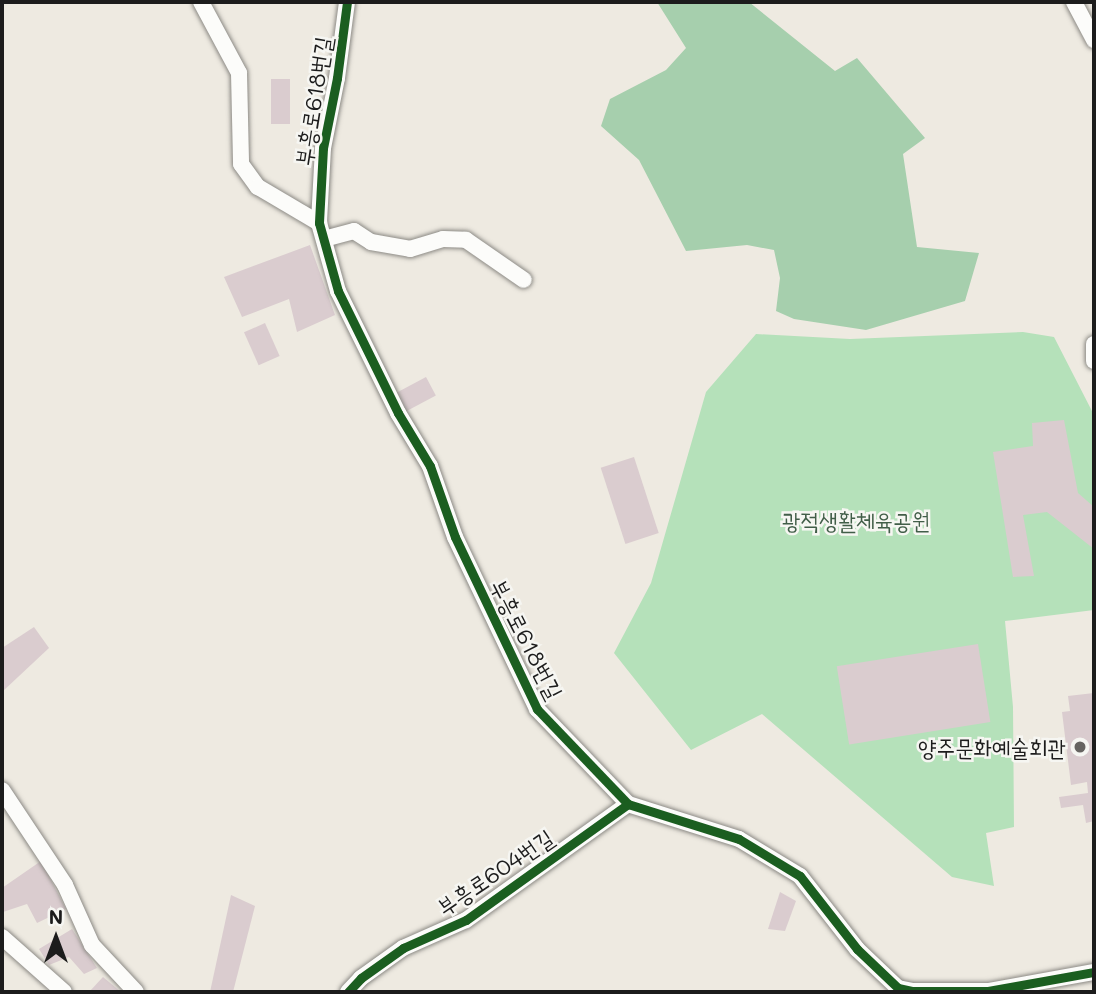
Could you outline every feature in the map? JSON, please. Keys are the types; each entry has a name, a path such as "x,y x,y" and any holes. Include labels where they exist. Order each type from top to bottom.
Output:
{"street":[{"path":"201,2 239,73 241,164 258,187 319,223"},
{"name":"부흥로618번길","path":"347,2 337,78 323,148 319,223 338,291 398,413 430,466 456,537 537,709 628,804 739,839 800,876 858,949 897,990 988,991 1094,972"},
{"path":"1074,2 1094,40"},
{"path":"324,239 354,231 371,242 410,249 443,239 466,240 524,280"},
{"path":"1094,344 1094,361"},
{"path":"2,790 65,885 92,945 136,992"},
{"name":"부흥로604번길","path":"348,992 361,978 403,948 466,920 628,804"},
{"path":"2,937 64,992"}],"green space":[{"path":"657,2 749,2 835,71 857,58 925,138 903,154 917,247 979,253 965,301 866,330 794,319 776,311 780,278 774,250 747,245 686,251 639,160 601,126 610,99 666,70 686,48"},
{"name":"광적생활체육공원","path":"1023,332 1054,337 1094,415 1094,610 1005,621 1013,707 1014,827 986,833 994,886 952,877 762,714 691,750 614,653 651,583 706,392 756,334 850,339"}],"building":[{"path":"271,79 290,79 290,124 271,124"},
{"path":"310,245 335,315 297,332 289,299 242,317 224,277"},
{"path":"265,323 280,356 259,365 244,332"},
{"path":"426,377 436,396 406,412 396,393"},
{"path":"1064,420 1078,493 1094,507 1094,549 1047,512 1023,515 1034,576 1013,577 993,452 1033,446 1032,423"},
{"path":"634,457 659,533 625,544 601,468"},
{"path":"34,627 49,648 2,692 2,648"},
{"path":"978,644 990,722 849,744 837,666"},
{"name":"양주문화예술회관","path":"1094,693 1094,821 1086,823 1083,805 1061,808 1059,797 1088,793 1087,782 1071,785 1062,712 1070,711 1068,696"},
{"path":"41,861 66,909 37,923 27,904 3,912 2,888"},
{"path":"780,892 796,901 785,931 768,929"},
{"path":"231,895 255,906 233,992 210,992"},
{"path":"72,929 97,968 84,974 69,957 49,965 39,949"},
{"path":"103,977 121,992 89,992"}],"cycle path":[{"path":"347,2 337,78 323,148 319,223 338,291 398,413 430,466 455,537 537,709 628,804 739,839 800,876 857,949 898,988 912,991 988,991 1094,972"},
{"path":"348,992 361,978 403,948 466,920 628,804"}],"place":[{"name":"양주문화예술회관","path":"1080,747"}]}
